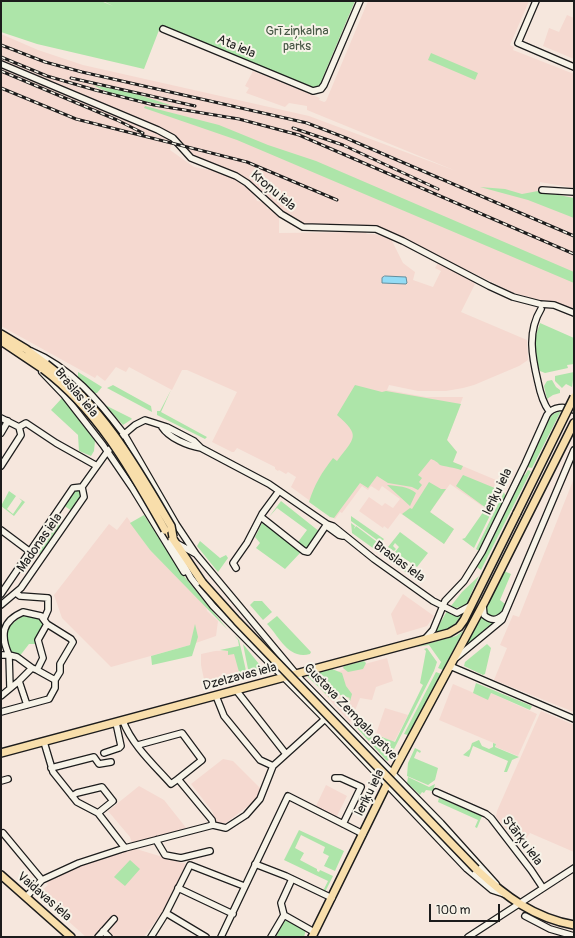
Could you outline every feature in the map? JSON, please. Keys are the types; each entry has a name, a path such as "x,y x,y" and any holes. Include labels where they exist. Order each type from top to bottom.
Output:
{"main road":[{"name":"Braslas iela","path":"1,334 26,349"},
{"name":"Braslas iela","path":"2,344 32,361"},
{"name":"Gustava Zemgala gatve","path":"26,349 81,403 102,427 125,461 166,530 178,544 202,582 237,621 476,869 504,894 518,904 543,916 574,924"},
{"name":"Gustava Zemgala gatve","path":"32,361 44,366 86,399 110,428 129,455 171,526 173,537"},
{"name":"Ieriķu iela","path":"471,606 574,397"},
{"name":"Ieriķu iela","path":"313,935 392,774 485,601 574,422"},
{"name":"Dzelzavas iela","path":"1,753 297,675 423,640 440,637 457,628 471,606"},
{"name":"Vaidavas iela","path":"1,875 71,937"}],"street":[{"name":"Ata iela","path":"163,29 313,91 317,91 324,85 360,1"},
{"path":"536,1 518,43 574,67"},
{"name":"Kroņu iela","path":"1,64 158,130 173,138 191,158 247,182 281,214 303,227 376,229 403,241 488,286 540,306 554,305 574,313"},
{"path":"542,190 574,192"},
{"path":"540,306 541,314 534,328 531,340 532,359 542,396 549,411 559,408 574,410"},
{"name":"Braslas iela","path":"26,349 46,357 70,374 95,399 124,434"},
{"name":"Braslas iela","path":"32,361 64,395 107,452 124,434 135,425 146,420 162,427 167,427 194,441 201,448 279,491 327,524 333,526 342,532 343,536 427,597 457,613 471,606"},
{"name":"Ieriķu iela","path":"423,640 433,630 442,605 464,581 482,552 549,411"},
{"path":"1,418 19,427 21,435 1,466"},
{"path":"1,433 8,421"},
{"path":"19,427 26,423 56,443 97,466"},
{"name":"Gustava Zemgala gatve","path":"124,434 176,524 196,554 297,675 475,859 504,894"},
{"name":"Ieriķu iela","path":"451,663 497,626 504,614 574,450"},
{"name":"Gustava Zemgala gatve","path":"107,452 133,489 176,560 201,592 285,678 467,870 492,890 504,894"},
{"name":"Madonas iela","path":"1,594 73,488 82,487 107,452"},
{"name":"Madonas iela","path":"1,605 16,593 45,555 84,498 85,492 82,487"},
{"path":"236,568 233,563 279,491"},
{"path":"261,517 305,552 308,552 327,524"},
{"path":"1,530 29,551"},
{"name":"Gustava Zemgala gatve","path":"166,530 186,569 201,592"},
{"name":"Gustava Zemgala gatve","path":"178,544 196,554"},
{"path":"16,593 20,596 48,598 48,610 44,619"},
{"path":"485,601 483,611 487,618 492,620 504,614"},
{"path":"1,712 49,699 55,688 55,680 60,672 60,664 73,642 71,639 47,624 44,619 33,613 23,612 12,618 4,627 4,646 9,655 10,688"},
{"path":"1,696 35,669 43,658 38,640 47,624"},
{"path":"261,655 270,651 270,643"},
{"path":"1,655 17,657 55,680"},
{"path":"451,663 574,720"},
{"path":"19,681 27,705"},
{"path":"236,690 286,754"},
{"path":"216,696 224,716 260,760 273,766"},
{"path":"26,897 42,880 79,863 126,848 213,825 226,828 254,808 263,795 273,766 325,720"},
{"path":"119,722 171,784 202,760 182,733 138,744"},
{"path":"104,753 121,746 119,722"},
{"path":"44,742 51,768 72,796 77,802 98,813 126,848"},
{"path":"51,768 94,757 100,764 111,762"},
{"path":"335,778 341,778 361,787 343,824"},
{"path":"1,781 8,779"},
{"path":"178,779 212,820 213,825"},
{"path":"72,796 77,793 102,787 113,801 98,813"},
{"name":"Stārķu iela","path":"436,792 486,814 491,818 531,870 542,888"},
{"path":"406,805 405,798 408,795 414,796"},
{"path":"221,937 233,914 254,864 288,796 363,834"},
{"path":"3,833 42,880"},
{"path":"156,840 165,855 181,858 210,851"},
{"path":"254,864 292,879 332,898"},
{"path":"151,937 166,913 188,866 192,865 244,886"},
{"path":"468,937 574,868"},
{"path":"271,937 284,915 282,903 292,879"},
{"path":"178,888 233,914"},
{"path":"166,913 206,937"},
{"path":"284,915 313,935"},
{"path":"524,916 550,929 574,936"},
{"path":"98,937 114,919"},
{"path":"103,931 109,937"}],"shaded area":[{"path":"368,1 529,1 510,45 514,47 513,50 574,74 574,188 540,182 540,188 546,194 574,198 574,311 514,293 386,230 370,226 306,225 290,217 247,179 193,156 176,137 1,62 1,34 38,50 83,65 309,116 456,171 307,110 307,106 289,103 285,107 246,93 249,88 245,86 253,71 320,98 319,100 324,102 326,101"},
{"path":"567,15 574,18 574,59 543,46 549,28 559,32"},
{"path":"1,68 157,133 172,141 170,150 194,167 215,171 236,179 253,193 257,201 265,202 267,209 270,208 279,218 279,233 365,232 367,234 374,234 391,239 403,263 415,272 413,280 433,287 441,271 435,268 438,263 472,281 475,284 461,312 527,340 528,360 519,366 474,385 463,388 446,391 418,391 389,385 387,390 426,397 463,397 447,440 457,452 453,462 496,480 494,487 482,506 450,484 430,512 454,529 444,544 400,513 388,529 384,526 383,528 359,511 369,497 382,506 385,503 393,508 400,499 382,486 379,491 371,486 368,490 362,486 342,513 340,512 335,519 291,487 296,477 288,472 286,474 279,470 278,471 275,467 237,448 234,452 232,452 212,442 237,392 187,370 182,370 172,390 129,367 126,372 116,367 105,381 97,375 95,378 1,326"},
{"path":"574,478 574,712 494,680 507,648 500,645 513,615 519,617"},
{"path":"127,517 150,550 206,605 207,611 218,621 216,636 190,645 111,667 62,618 54,595 109,524 117,530"},
{"path":"403,594 434,616 427,626 397,635 391,614"},
{"path":"235,650 240,676 226,684 206,689 201,665 201,654 215,651"},
{"path":"387,658 393,681 376,687 372,700 360,698 350,723 316,684 313,678"},
{"path":"453,684 488,699 491,693 537,714 518,756 496,747 496,744 439,720"},
{"path":"385,708 408,715 394,742 376,734"},
{"path":"541,711 574,725 574,852 530,833 521,846 496,817 497,811"},
{"path":"223,759 233,761 261,789 259,795 251,804 223,825 216,822 212,811 191,784"},
{"path":"326,785 347,796 336,818 315,808"},
{"path":"139,786 164,800 187,829 132,843 130,837 108,811"},
{"path":"133,848 186,864 166,907 144,937 86,937 38,894 48,885 45,881 61,872"}],"green space":[{"name":"Grīziņkalna parks","path":"1,1 101,1 113,6 103,1 355,1 320,84 358,1 321,85 314,88 161,25 144,69 37,44 1,32"},
{"path":"431,53 478,73 475,80 428,60"},
{"path":"93,85 133,93 173,106 122,96"},
{"path":"145,106 219,125 268,145 316,161 574,272 574,283 237,140 144,108"},
{"path":"480,187 505,189 522,194 538,191 574,198 574,218 528,200"},
{"path":"540,323 574,338 574,364 567,365 568,368 545,373 540,371 538,366 536,366 535,338"},
{"path":"78,372 102,387 97,393 94,393 78,377"},
{"path":"574,372 572,387 566,384 562,388 555,381 555,376"},
{"path":"552,380 556,387 560,390 560,393 547,399 544,386 547,381"},
{"path":"113,385 151,406 152,412 107,388"},
{"path":"355,385 382,392 386,391 461,404 447,440 457,452 453,462 463,466 461,470 440,465 431,459 418,475 422,478 419,482 422,485 418,490 412,487 388,483 377,476 368,488 360,483 334,518 330,517 309,502 316,484 325,468 333,458 337,461 348,447 353,437 350,428 337,415"},
{"path":"171,390 161,412 207,437 205,439 157,415 157,411 160,411"},
{"path":"62,398 95,441 94,451 91,456 79,451 78,435 51,410"},
{"path":"105,405 131,418 132,419 123,425"},
{"path":"561,411 532,468 527,467 548,420 553,414"},
{"path":"528,470 531,471 481,570 477,567 523,475 525,475"},
{"path":"463,475 502,491 474,548 462,539 465,538 486,508 456,486"},
{"path":"429,482 441,489 446,489 430,512 454,529 444,544 402,514 410,508 412,509"},
{"path":"387,485 406,488 416,493 410,506"},
{"path":"74,490 81,490 83,496 72,511 63,505"},
{"path":"9,491 16,496 7,509 13,514 22,501 19,498 25,502 14,516 1,506"},
{"path":"504,492 506,498 479,551 476,549"},
{"path":"281,501 320,532 307,550 298,542 307,530 277,508 269,517"},
{"path":"144,515 180,571 228,630 150,550 130,523"},
{"path":"351,516 384,539 381,543 351,521"},
{"path":"54,520 62,526 41,555 34,550"},
{"path":"262,523 265,523 301,552 285,569 256,548 260,543 255,537"},
{"path":"351,523 355,526 354,529 356,526 381,545 377,551 352,533"},
{"path":"400,532 428,553 417,567 395,552 399,547 395,543 393,546 396,549 394,551 388,547"},
{"path":"200,541 220,558 226,555 228,558 218,572 197,546"},
{"path":"387,549 416,569 411,576 382,555"},
{"path":"504,571 511,574 500,600 505,604 501,613 491,617 486,614 484,608"},
{"path":"479,576 466,605 456,608 451,606 462,592"},
{"path":"254,601 262,601 272,612 263,620 250,605"},
{"path":"447,611 452,615 461,615 450,627 435,632"},
{"path":"482,615 497,623 467,645 466,644"},
{"path":"22,616 39,618 43,627 37,644 29,644 19,657 9,652 7,649 6,632 7,628"},
{"path":"277,616 311,652 310,654 296,654 285,646 267,624"},
{"path":"195,624 198,637 192,656 152,665 151,656 190,645"},
{"path":"463,631 443,670 438,668 441,662 429,645 416,647 456,636"},
{"path":"234,635 239,640 247,675 239,678 235,678 233,676 239,672 234,654 228,655 228,651 220,650 239,646 238,640"},
{"path":"243,644 263,669 263,671 249,674"},
{"path":"487,644 491,648 485,674 483,675 464,666 465,662"},
{"path":"427,648 437,662 434,671 388,761 356,727 395,742 423,685 420,683 426,651 424,649"},
{"path":"364,661 366,663 363,669 348,672 343,668 344,666"},
{"path":"332,669 342,673 346,686 352,694 349,705 347,701 350,698 334,693 332,700 307,676"},
{"path":"436,672 441,674 408,735 404,734"},
{"path":"476,683 532,706 530,710 491,693 488,700 473,693"},
{"path":"479,740 482,746 489,749 493,747 493,743 496,744 495,747 519,757 512,760 507,772 504,772 508,761 473,746 469,757 463,755 470,749 472,743"},
{"path":"415,748 421,751 420,753 417,751 414,758 438,768 435,780 428,785 407,776 408,763"},
{"path":"408,777 429,787 435,784 433,791 426,790 420,795 407,783"},
{"path":"439,798 482,816 477,828 475,827 478,820 438,802"},
{"path":"299,830 344,851 335,871 324,866 329,856 323,853 325,847 301,835 295,848 304,853 300,860 317,869 319,872 320,870 333,876 325,892 323,891 328,881 284,860"},
{"path":"130,860 140,869 125,886 114,877"},
{"path":"284,921 288,921 306,930 304,937 276,937"}],"water":[{"path":"385,276 406,277 407,283 382,283 382,278"}],"railway":[{"path":"1,45 45,62 82,72 307,123 346,138 574,236"},
{"path":"1,57 47,76 95,90 154,105 239,119 299,135 574,254"},
{"path":"1,71 117,120 143,133"},
{"path":"71,78 195,106"},
{"path":"1,88 76,119 247,162 337,200"},
{"path":"293,128 343,145 438,189"}]}
